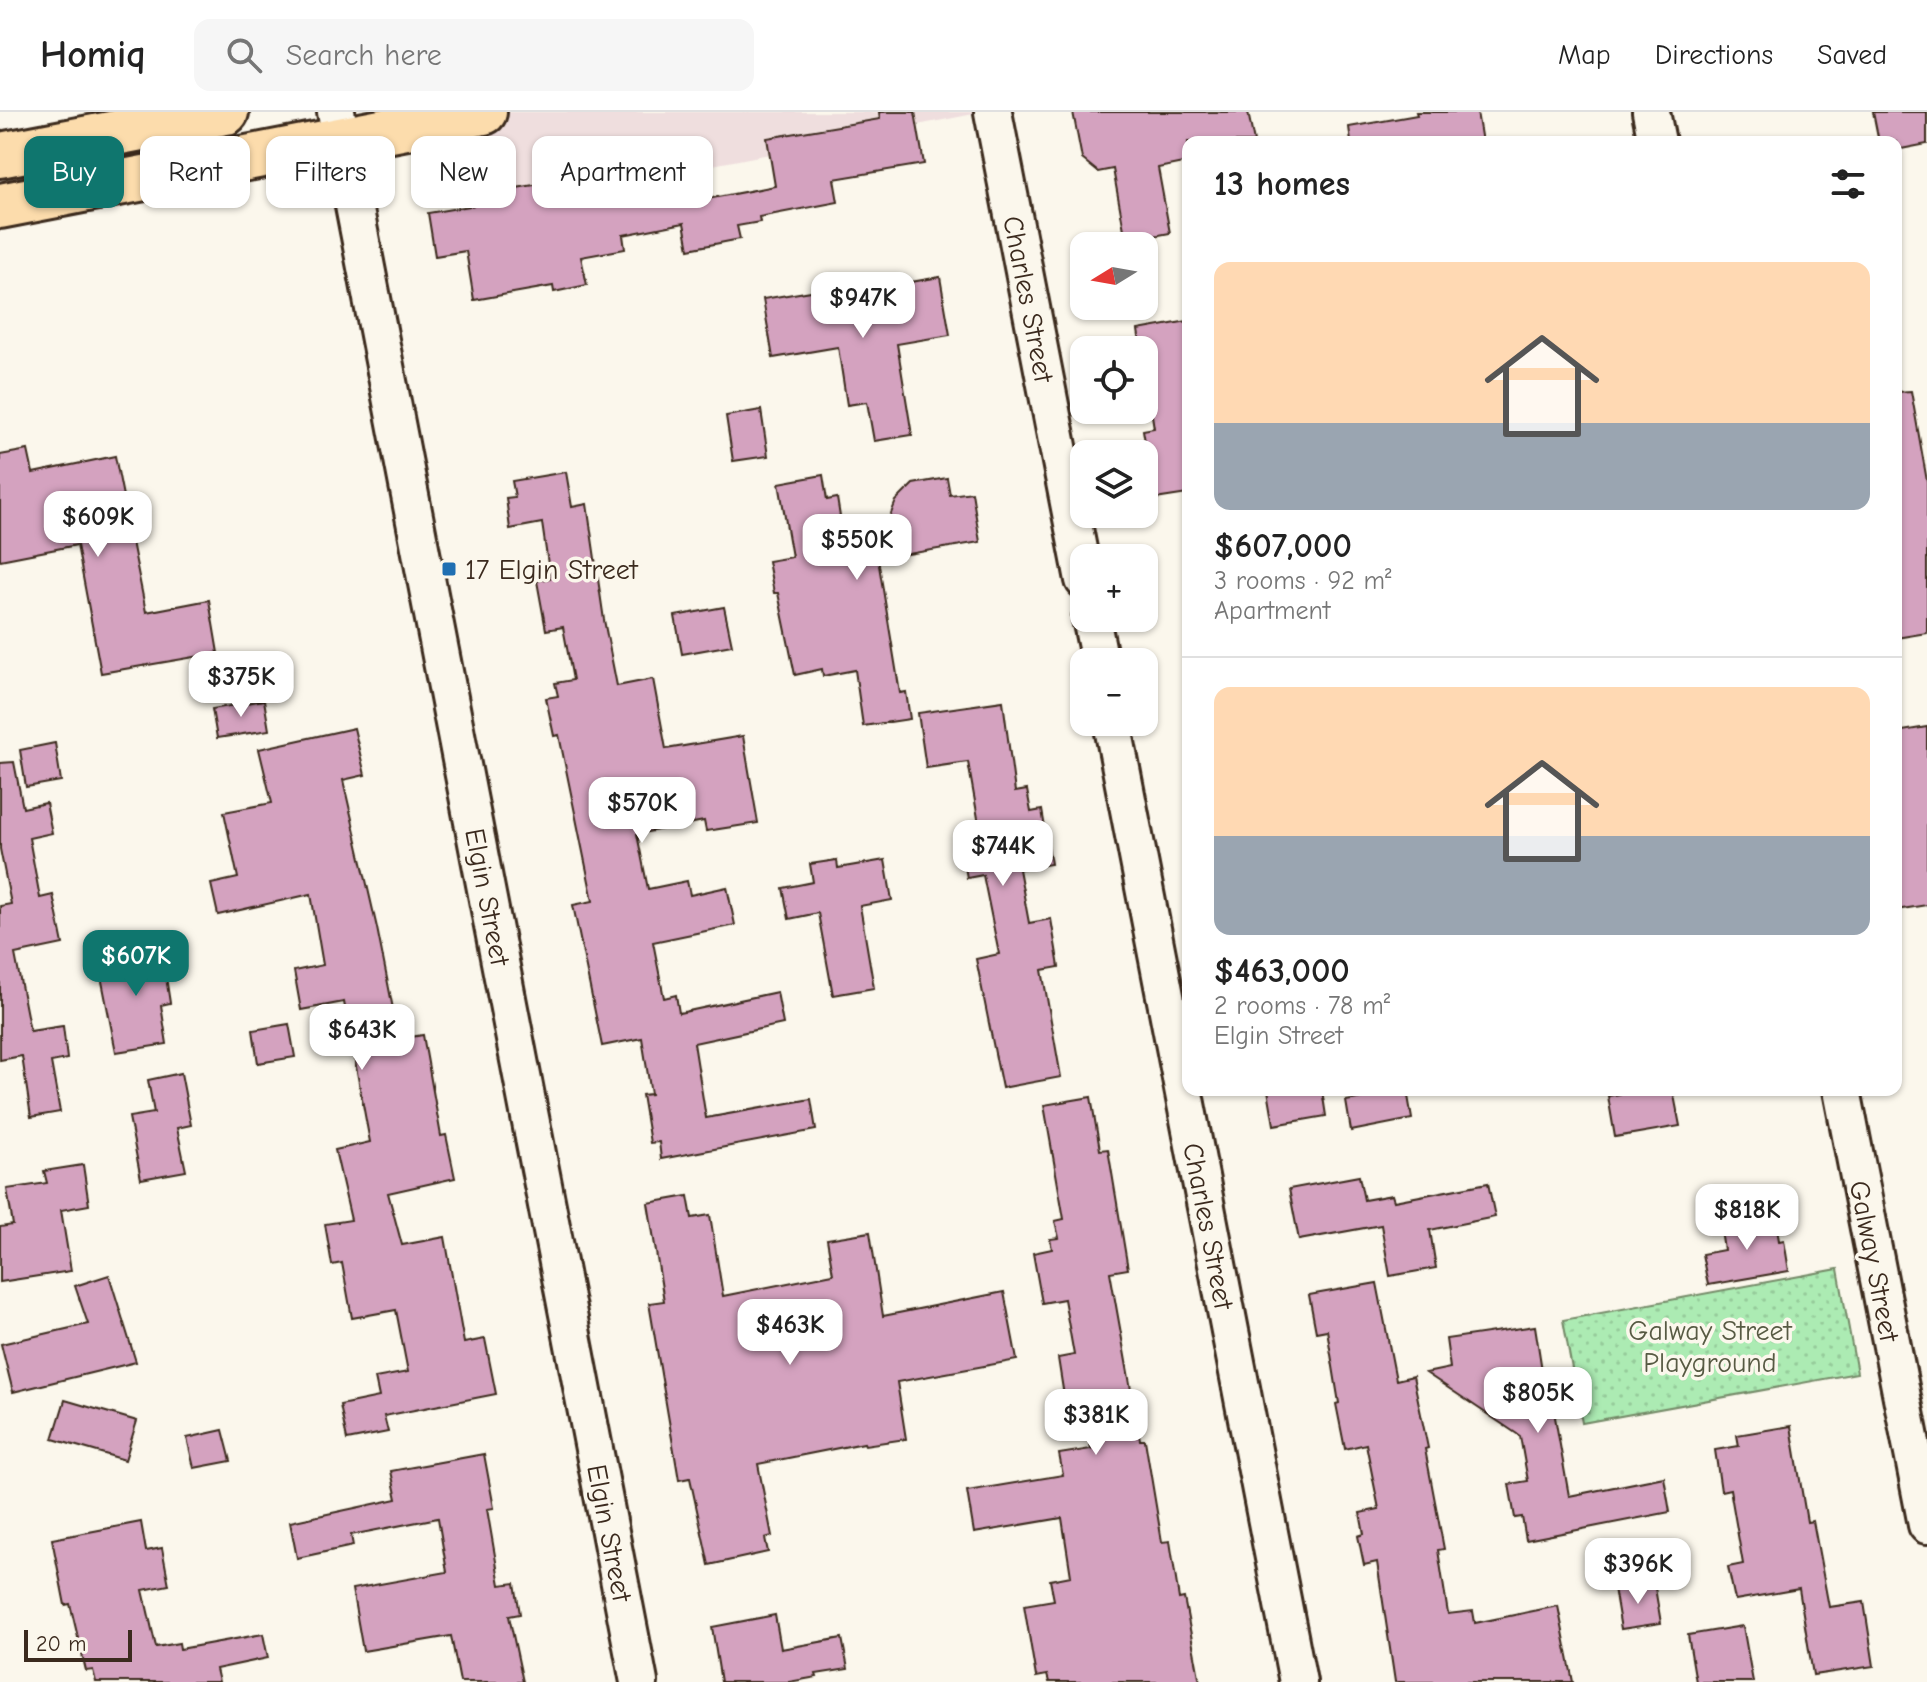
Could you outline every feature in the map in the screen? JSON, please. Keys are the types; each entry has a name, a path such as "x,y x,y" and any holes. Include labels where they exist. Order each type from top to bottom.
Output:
{"main road":[{"path":"0,155 226,112"},
{"path":"0,206 339,126 484,112"}],"street":[{"name":"Charles Street","path":"993,112 1077,544"},
{"path":"1651,112 1656,136"},
{"name":"Elgin Street","path":"339,126 639,1682"},
{"name":"Charles Street","path":"1115,736 1182,1083"},
{"name":"Charles Street","path":"1184,1096 1298,1682"},
{"name":"Galway Street","path":"1843,1096 1927,1525"}],"shaded area":[{"path":"463,112 984,112 713,165 713,136 532,136 532,200 516,204 516,136 468,136"}],"green space":[{"name":"Galway Street Playground","path":"1838,1269 1857,1373 1582,1423 1563,1320"}],"building":[{"path":"879,112 915,112 924,164 834,179 838,202 759,217 760,222 737,226 740,239 689,249 684,223 623,235 625,249 581,257 587,285 554,292 553,286 474,300 466,251 435,256 428,213 458,208 516,208 516,188 532,185 532,208 713,208 713,198 775,186 767,138 880,119"},
{"path":"1073,112 1248,112 1253,136 1182,136 1182,163 1158,168 1170,233 1158,235 1158,232 1124,232 1113,169 1098,172 1082,159"},
{"path":"1416,112 1477,112 1481,136 1350,136 1349,127 1417,115"},
{"path":"1873,112 1927,112 1927,144 1902,149 1902,136 1878,136"},
{"path":"940,277 950,335 897,344 912,435 874,441 867,402 847,405 838,347 773,358 763,299 841,286 842,294"},
{"path":"1182,322 1182,495 1158,499 1158,440 1145,440 1143,430 1158,424 1158,336 1139,336 1138,330"},
{"path":"1911,391 1927,481 1927,633 1902,637 1902,392"},
{"path":"761,410 768,456 733,461 726,416"},
{"path":"28,450 33,473 115,456 146,612 209,600 218,653 101,673 77,545 0,560 0,455"},
{"path":"566,472 572,507 587,504 617,686 653,679 666,749 743,736 758,823 706,831 704,821 637,834 648,889 687,881 690,895 727,887 735,925 653,942 664,998 676,995 679,1013 777,992 783,1024 694,1043 706,1118 811,1099 816,1130 661,1159 659,1142 650,1143 642,1095 651,1094 642,1038 602,1046 573,905 593,901 559,735 554,736 546,698 558,696 555,683 573,680 563,627 546,630 537,581 550,578 542,523 510,529 506,498 515,497 512,481"},
{"path":"823,475 827,500 837,498 842,529 888,521 896,501 913,484 947,478 950,495 972,492 980,542 878,559 900,693 906,692 910,719 863,726 855,670 823,676 822,669 795,675 768,561 792,557 779,483"},
{"path":"724,607 732,645 682,654 675,616"},
{"path":"264,700 269,730 217,738 212,709"},
{"path":"1003,701 1015,792 1027,790 1031,812 1042,810 1051,864 1019,869 1029,923 1051,919 1059,967 1042,970 1061,1077 1002,1088 976,959 999,954 983,875 967,878 961,845 982,841 968,762 926,768 918,713"},
{"path":"1927,727 1927,905 1902,909 1902,731"},
{"path":"354,728 365,775 343,780 399,1039 423,1035 441,1136 446,1135 455,1178 388,1193 402,1245 445,1237 464,1343 485,1339 496,1394 384,1416 388,1432 347,1440 340,1405 379,1397 375,1378 408,1372 396,1310 352,1318 342,1263 332,1265 325,1224 351,1220 335,1150 370,1142 344,1002 301,1010 294,971 323,965 311,894 218,915 211,884 238,878 224,812 272,803 259,749"},
{"path":"55,743 61,781 26,787 20,750"},
{"path":"14,762 23,808 46,803 52,833 29,838 40,898 53,895 63,944 15,954 30,1031 63,1026 67,1059 51,1062 60,1112 31,1117 22,1056 0,1060 0,906 11,904 0,849 0,763"},
{"path":"837,860 838,868 885,860 892,900 860,906 874,988 833,995 818,913 789,919 783,888 813,882 810,864"},
{"path":"161,945 170,1003 161,1005 167,1044 116,1052 98,961 127,957 126,951"},
{"path":"289,1024 295,1057 258,1063 253,1030"},
{"path":"181,1073 191,1125 177,1128 186,1171 141,1179 129,1117 154,1113 148,1080"},
{"path":"1269,1096 1323,1096 1326,1116 1274,1125"},
{"path":"1374,1096 1408,1096 1412,1119 1351,1131 1346,1101"},
{"path":"1608,1096 1674,1096 1680,1126 1615,1137"},
{"path":"1091,1097 1100,1150 1108,1149 1128,1269 1110,1272 1140,1440 1145,1440 1162,1542 1170,1541 1179,1599 1184,1598 1200,1682 1049,1682 1047,1675 1036,1677 1024,1605 1054,1600 1050,1580 1071,1576 1062,1518 974,1533 967,1491 1063,1475 1059,1454 1091,1449 1080,1393 1064,1396 1058,1358 1074,1355 1064,1299 1042,1303 1033,1253 1052,1249 1050,1239 1059,1238 1055,1221 1064,1219 1044,1105"},
{"path":"83,1165 89,1205 61,1210 71,1271 0,1282 0,1227 13,1225 7,1189 47,1183 44,1171"},
{"path":"1359,1176 1364,1200 1392,1195 1394,1201 1488,1183 1495,1217 1430,1230 1436,1268 1390,1276 1381,1225 1299,1240 1289,1189"},
{"path":"688,1196 692,1218 710,1215 723,1296 833,1274 827,1239 870,1232 883,1316 1004,1292 1017,1360 897,1382 906,1439 864,1443 758,1464 772,1536 765,1538 768,1552 709,1565 690,1478 679,1480 649,1303 664,1301 648,1203"},
{"path":"1769,1216 1770,1222 1776,1221 1779,1241 1784,1240 1789,1271 1708,1285 1702,1254 1724,1250 1720,1224"},
{"path":"109,1275 136,1362 13,1392 1,1344 88,1324 75,1286"},
{"path":"1377,1283 1396,1380 1413,1376 1444,1549 1438,1550 1448,1614 1473,1611 1475,1623 1558,1606 1573,1682 1395,1682 1377,1562 1364,1565 1358,1536 1364,1534 1360,1513 1379,1509 1366,1444 1345,1449 1327,1330 1316,1332 1309,1295"},
{"path":"1535,1326 1544,1383 1567,1399 1555,1417 1569,1496 1664,1477 1670,1512 1526,1540 1522,1517 1515,1518 1509,1484 1528,1481 1520,1436 1426,1373 1450,1368 1446,1339"},
{"path":"65,1400 137,1421 125,1460 53,1439"},
{"path":"1791,1426 1807,1522 1813,1521 1829,1607 1864,1602 1874,1666 1813,1675 1799,1589 1735,1600 1728,1567 1743,1564 1730,1489 1721,1491 1715,1450 1739,1446 1737,1435"},
{"path":"223,1430 231,1461 194,1468 187,1438"},
{"path":"484,1454 494,1508 487,1509 500,1585 515,1583 520,1614 509,1616 523,1682 460,1682 451,1636 363,1651 352,1589 447,1572 438,1518 351,1535 353,1546 297,1558 290,1522 397,1499 391,1471"},
{"path":"141,1522 146,1551 162,1548 169,1585 143,1590 156,1647 179,1643 180,1649 263,1634 268,1658 216,1669 219,1682 96,1682 93,1670 86,1671 70,1604 65,1605 52,1539"},
{"path":"1654,1582 1661,1623 1621,1629 1614,1588"},
{"path":"775,1615 781,1649 842,1638 848,1669 789,1682 721,1682 712,1627"},
{"path":"1743,1626 1753,1682 1696,1682 1688,1635"}],"place":[{"name":"17 Elgin Street","path":"449,569"}]}
